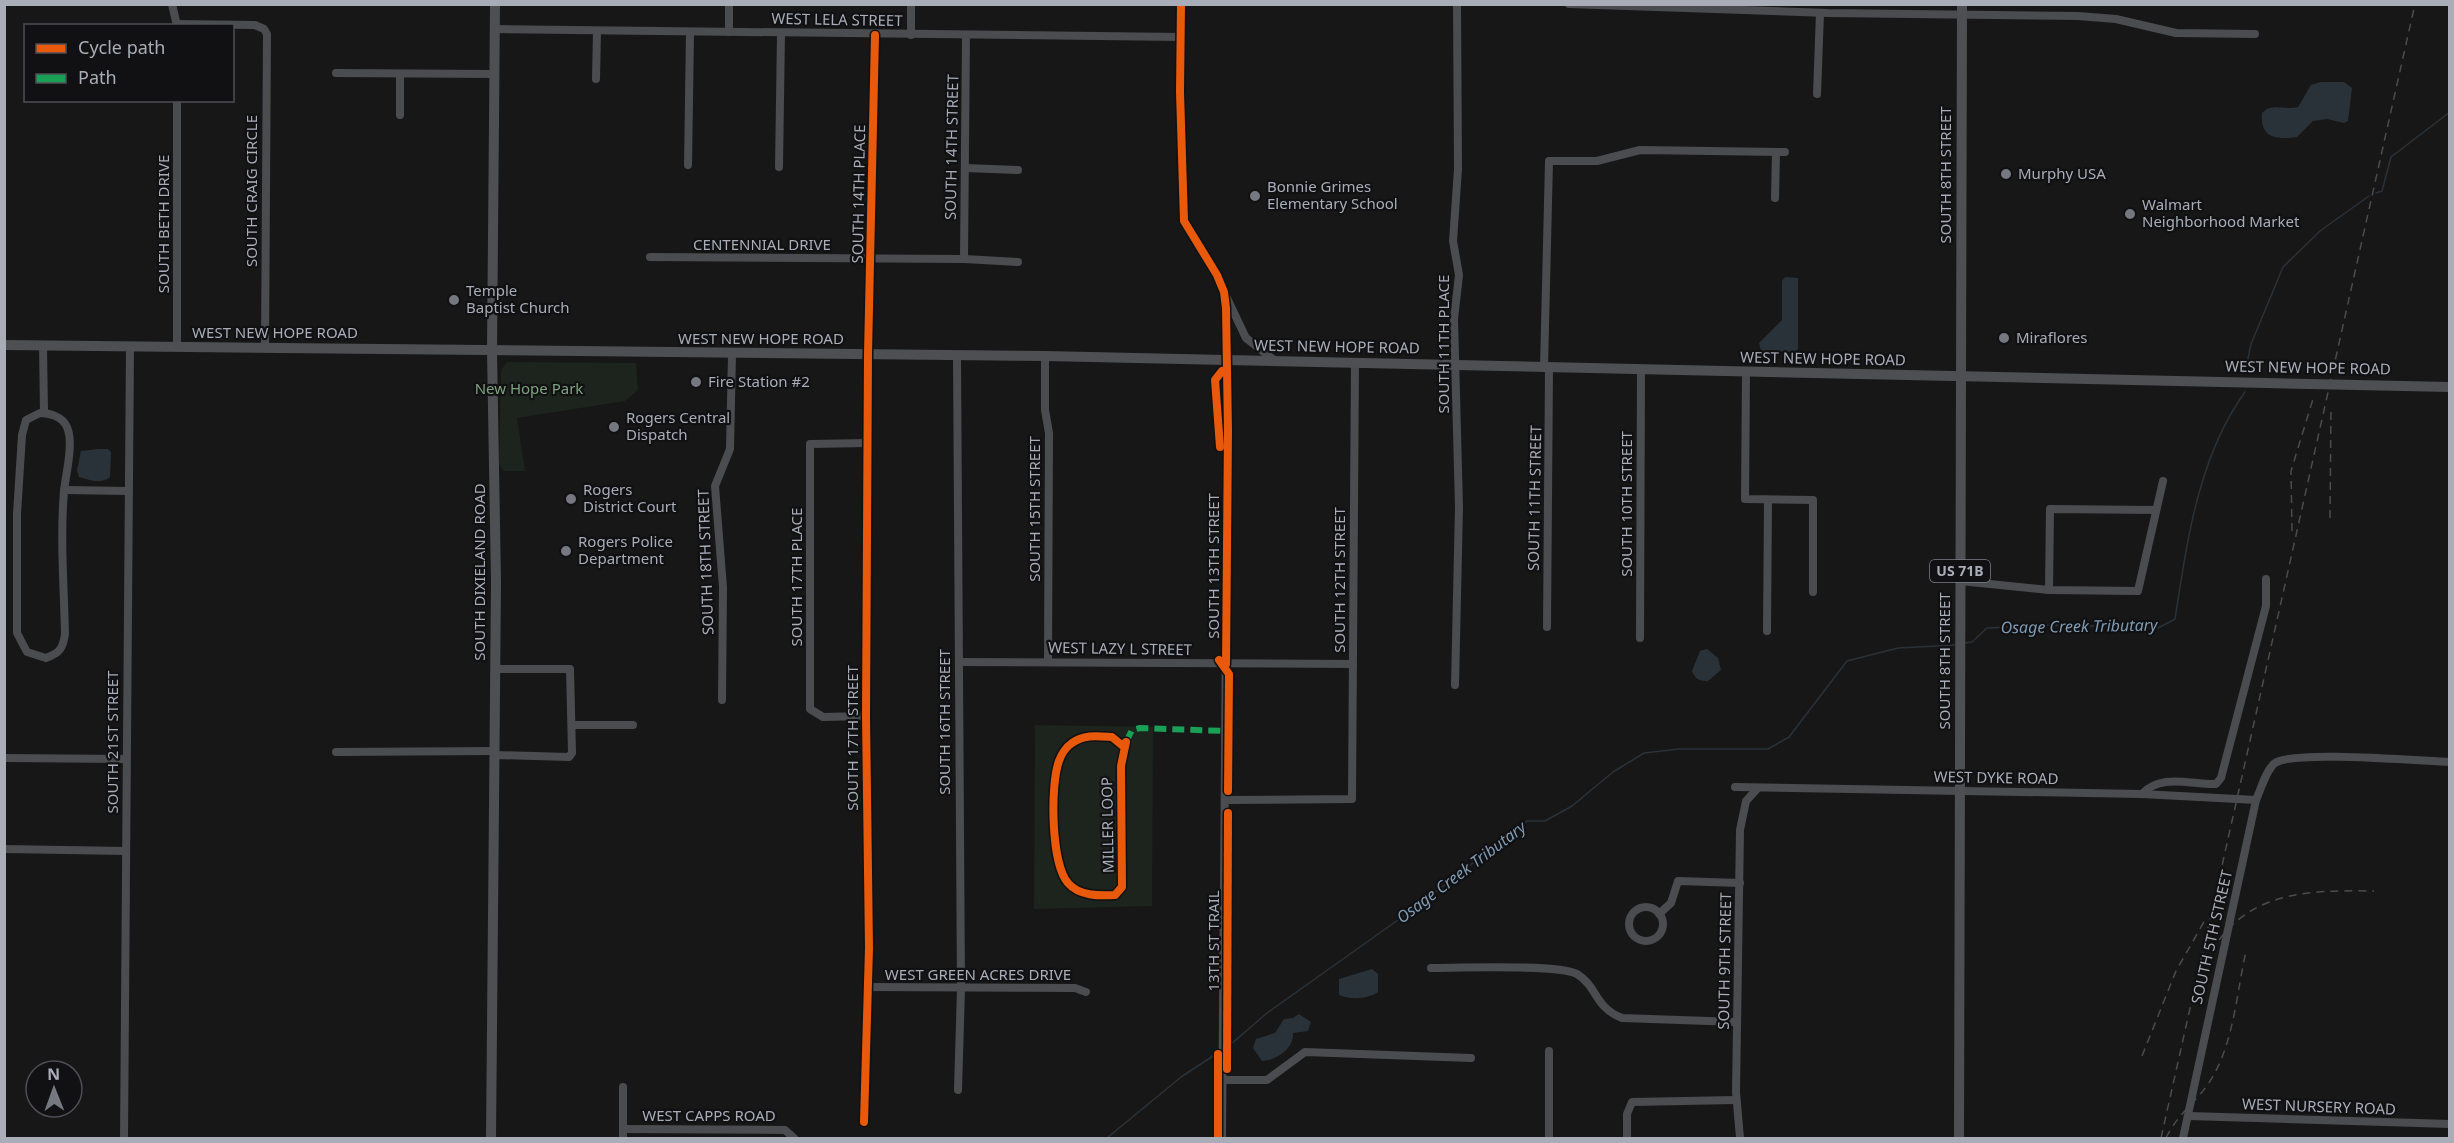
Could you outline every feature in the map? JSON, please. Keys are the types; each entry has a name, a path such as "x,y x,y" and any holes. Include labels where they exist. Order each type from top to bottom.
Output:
{"main road":[{"name":"SOUTH DIXIELAND ROAD","path":"491,1138 496,669 492,351 495,4"},
{"name":"SOUTH 8TH STREET","path":"1959,1138 1962,9"},
{"name":"WEST NEW HOPE ROAD","path":"4,345 1044,356 2450,387"}],"street":[{"path":"172,4 177,24"},
{"path":"729,4 729,32"},
{"path":"911,4 911,35"},
{"name":"SOUTH 13TH STREET","path":"1180,4 1184,221 1217,275 1224,292 1226,664 1222,1138"},
{"name":"SOUTH 11TH PLACE","path":"1455,685 1459,507 1454,319 1459,275 1453,241 1458,169 1457,4"},
{"path":"1569,4 1779,8 1820,13 1962,9 2096,17 2176,33 2255,34"},
{"path":"1816,94 1820,13"},
{"name":"SOUTH CRAIG CIRCLE","path":"234,25 255,25 264,29 267,34 265,348"},
{"name":"WEST LELA STREET","path":"495,29 1180,37"},
{"path":"596,79 597,31"},
{"path":"688,165 690,33"},
{"path":"779,167 782,33"},
{"name":"SOUTH 14TH PLACE","path":"868,354 872,259 875,35"},
{"name":"SOUTH 14TH STREET","path":"964,259 966,35"},
{"path":"336,73 494,74"},
{"path":"399,74 400,115"},
{"name":"SOUTH BETH DRIVE","path":"177,102 177,347"},
{"name":"SOUTH 11TH STREET","path":"1547,627 1549,161 1597,161 1640,150 1780,152 1775,198"},
{"path":"965,168 1018,170"},
{"name":"CENTENNIAL DRIVE","path":"650,257 964,259 1018,262"},
{"path":"1224,292 1246,338 1274,361"},
{"path":"43,346 44,413"},
{"name":"SOUTH 21ST STREET","path":"124,1138 130,346"},
{"name":"SOUTH 18TH STREET","path":"722,700 723,587 715,486 730,448 732,354"},
{"name":"SOUTH 17TH STREET","path":"864,1122 868,987 866,716 868,354"},
{"name":"SOUTH 16TH STREET","path":"957,355 961,989 958,1090"},
{"name":"SOUTH 15TH STREET","path":"1044,356 1045,410 1049,433 1048,661"},
{"name":"SOUTH 12TH STREET","path":"1225,800 1352,799 1355,362"},
{"name":"SOUTH 10TH STREET","path":"1640,638 1641,370"},
{"path":"1746,372 1745,499 1814,500 1813,592"},
{"path":"44,413 51,413 67,427 69,441 64,490 63,646 56,654 46,658 36,657 22,647 17,633 17,514 26,420 44,413"},
{"name":"SOUTH 17TH PLACE","path":"866,716 823,717 810,709 810,444 867,443"},
{"path":"1960,581 2049,590 2138,591 2163,481"},
{"path":"64,490 128,491"},
{"path":"1767,631 1768,500"},
{"path":"2049,590 2050,509 2156,510"},
{"path":"2142,794 2150,785 2162,782 2216,784 2221,778 2266,606 2266,579"},
{"name":"WEST LAZY L STREET","path":"959,662 1353,664"},
{"path":"336,752 495,753 569,757 572,753 573,725 570,669 496,669"},
{"path":"573,725 633,725"},
{"path":"4,758 126,759"},
{"name":"SOUTH 5TH STREET","path":"2183,1138 2256,800 2271,767 2278,761 2306,758 2450,762"},
{"name":"WEST DYKE ROAD","path":"1735,787 2142,794 2256,800"},
{"name":"SOUTH 9TH STREET","path":"1740,1138 1736,1100 1740,830 1746,801 1757,789"},
{"path":"4,849 126,851"},
{"path":"1659,914 1671,903 1678,881 1740,883"},
{"path":"1645,907 1659,914 1662,927 1657,937 1643,941 1634,936 1629,926 1633,913 1645,907"},
{"path":"1431,968 1566,970 1588,983 1607,1012 1622,1018 1737,1022"},
{"name":"WEST GREEN ACRES DRIVE","path":"868,987 1075,988 1086,992"},
{"path":"1549,1051 1549,1138"},
{"path":"1223,1080 1267,1080 1305,1052 1472,1058"},
{"path":"623,1087 623,1134"},
{"path":"1626,1138 1629,1104 1639,1101 1736,1100"},
{"name":"WEST NURSERY ROAD","path":"2189,1116 2450,1124"},
{"name":"WEST CAPPS ROAD","path":"623,1134 785,1130 793,1137"}],"green space":[{"name":"New Hope Park","path":"507,362 636,363 638,390 625,401 517,418 525,471 504,471 499,465 501,370"},
{"path":"1035,725 1153,727 1152,906 1034,909"}],"shaded area":[{"path":"2321,82 2344,82 2352,88 2348,121 2344,123 2327,119 2313,121 2297,137 2276,137 2267,132 2262,121 2262,113 2275,107 2298,107 2311,85"},
{"path":"1785,277 1798,278 1798,349 1796,352 1761,351 1759,343 1782,320 1782,281"},
{"path":"108,449 111,452 110,477 99,481 79,477 77,470 81,451"},
{"path":"1707,649 1718,658 1721,670 1708,681 1702,681 1694,676 1692,671 1700,651"},
{"path":"1372,969 1378,974 1378,992 1359,998 1339,995 1339,979"},
{"path":"1299,1014 1311,1022 1308,1031 1293,1033 1291,1044 1284,1052 1279,1056 1262,1061 1253,1048 1256,1039 1275,1033 1284,1019 1293,1018"}],"waterway":[{"name":"Osage Creek Tributary","path":"2376,193 2382,191 2391,157 2450,112"},
{"name":"Osage Creek Tributary","path":"2246,368 2251,344 2283,267 2320,231 2369,196"},
{"name":"Osage Creek Tributary","path":"1965,643 1972,642 1987,628 2056,625 2158,628 2175,619 2190,530 2205,472 2229,417 2245,392"},
{"name":"Osage Creek Tributary","path":"1230,1045 1267,1013 1412,910 1527,821 1545,821 1572,806 1613,772 1644,753 1679,749 1768,749 1789,737 1847,661 1898,648 1956,645"},
{"name":"Osage Creek Tributary","path":"1107,1138 1181,1077 1216,1054"}],"railway":[{"path":"2161,1138 2415,4"},
{"path":"2292,531 2291,471 2313,399"},
{"path":"2330,518 2331,407"},
{"path":"2205,964 2219,940 2236,922 2255,909 2299,894 2374,891"},
{"path":"2142,1056 2176,971 2205,920"},
{"path":"2166,1138 2177,1120 2208,1084 2220,1062 2234,1015 2246,951"}],"marked path":[{"path":"1126,742 1132,730 1140,728 1226,731"}],"cycle path":[{"path":"1181,4 1180,92 1184,221 1217,275 1224,292 1226,308 1228,431 1226,664"},
{"path":"864,1122 869,948 866,716 868,354 875,35"},
{"path":"1220,447 1215,380 1222,371"},
{"path":"1219,660 1229,674 1228,791"},
{"name":"MILLER LOOP","path":"1124,747 1112,737 1086,737 1070,745 1059,761 1053,805 1058,859 1068,883 1083,893 1115,895 1122,887 1121,766 1126,742"},
{"name":"13TH ST TRAIL","path":"1227,1069 1228,813"},
{"path":"1218,1054 1218,1138"}],"place":[{"name":"Murphy USA","path":"2006,174"},
{"name":"Bonnie Grimes Elementary School","path":"1255,196"},
{"name":"Walmart Neighborhood Market","path":"2130,214"},
{"name":"Temple Baptist Church","path":"454,300"},
{"name":"Miraflores","path":"2004,338"},
{"name":"Fire Station #2","path":"696,382"},
{"name":"Rogers Central Dispatch","path":"614,427"},
{"name":"Rogers District Court","path":"571,499"},
{"name":"Rogers Police Department","path":"566,551"}]}
